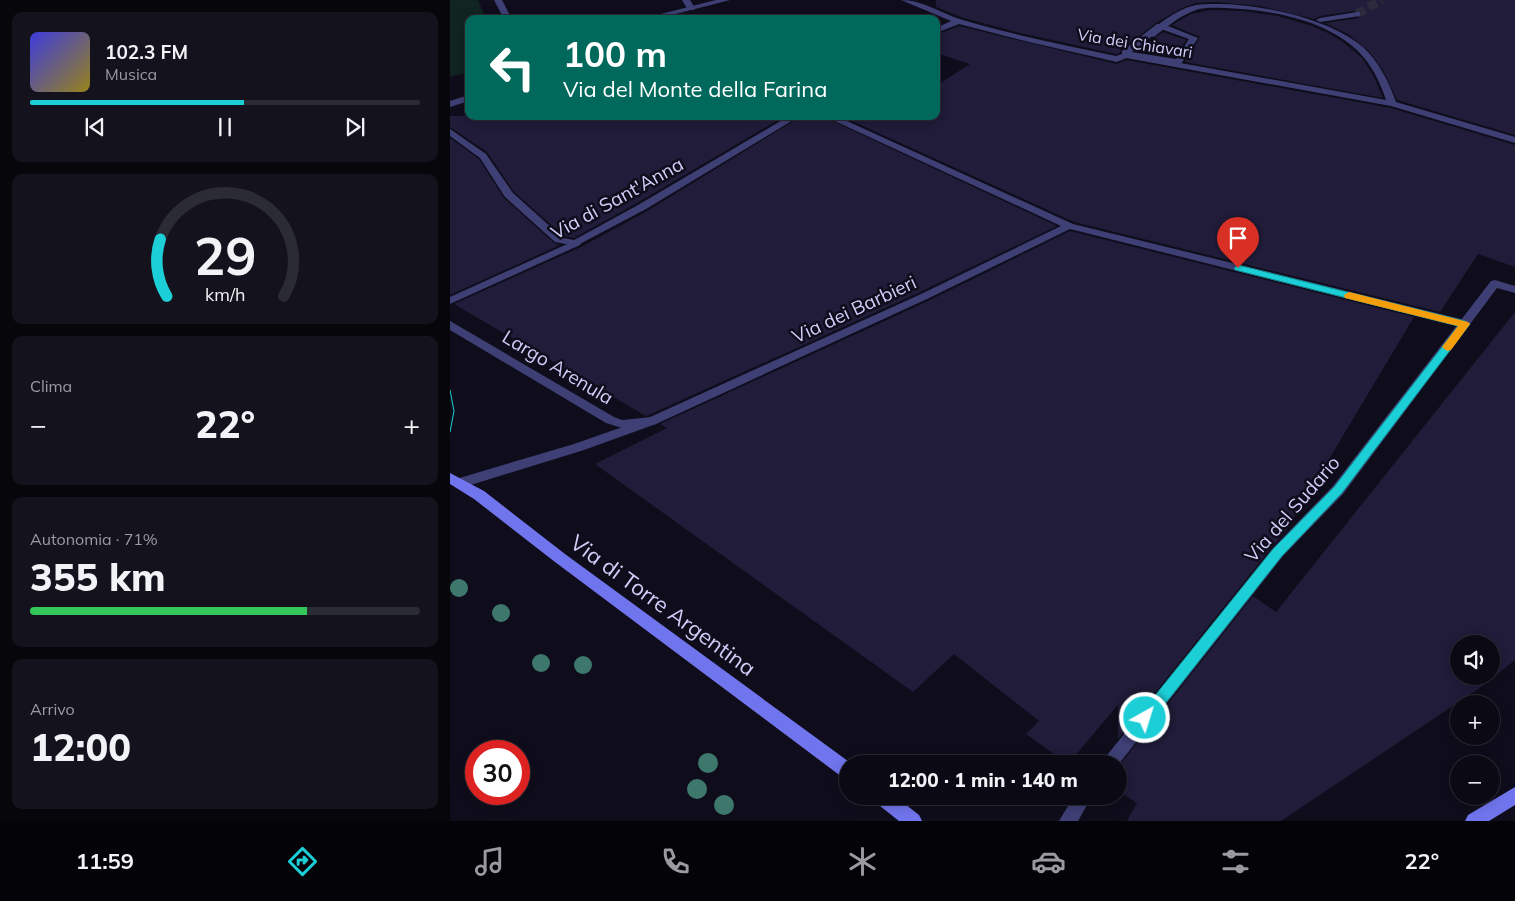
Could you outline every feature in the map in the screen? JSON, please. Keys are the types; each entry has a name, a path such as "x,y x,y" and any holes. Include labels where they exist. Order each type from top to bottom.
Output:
{"street":[{"path":"498,0 506,15"},
{"path":"686,0 691,8"},
{"path":"666,15 726,0"},
{"name":"Via dei Chiavari","path":"904,0 958,20 1029,40 1117,58 1126,55 1392,104 1515,140"},
{"path":"1162,26 1194,38 1178,62 1126,55 1125,53 1160,26 1195,7 1221,2 1261,3 1320,20 1337,30 1358,47 1375,66 1386,86 1392,104"},
{"path":"1320,20 1357,14"},
{"path":"940,29 958,20"},
{"path":"450,104 465,99"},
{"name":"Via di Sant'Anna","path":"450,301 576,243 642,207 789,120"},
{"path":"837,120 1069,226 1465,324"},
{"path":"450,132 483,156 509,195 559,240 576,243"},
{"name":"Via dei Barbieri","path":"456,481 579,447 652,422 923,297 1069,226"},
{"name":"Via del Sudario","path":"1115,755 1278,552 1338,490 1495,283 1515,290"},
{"name":"Largo Arenula","path":"450,325 610,420 622,424 652,422"},
{"name":"Via di Torre Argentina","path":"456,481 839,764"},
{"path":"1474,821 1515,795"},
{"path":"893,805 913,821"},
{"path":"1068,821 1078,805"}],"green space":[{"path":"450,0 478,0 484,15 465,15 465,73 450,77"}],"building":[{"path":"936,0 1515,0 1515,135 1397,100 1384,72 1370,52 1348,34 1325,23 1360,18 1362,12 1360,10 1320,16 1314,19 1260,6 1215,2 1196,3 1182,8 1156,23 1121,50 1120,53 1116,54 1020,33 964,18 936,7"},
{"path":"1211,10 1243,11 1278,16 1328,33 1343,42 1362,58 1373,75 1383,98 1185,62 1200,37 1172,25 1191,14"},
{"path":"959,26 1117,64 1126,60 1391,108 1515,145 1515,267 1478,254 1440,312 1074,222 850,120 940,120 940,83 970,64 940,54 940,33"},
{"path":"1163,32 1186,40 1175,57 1137,51"},
{"path":"450,116 465,116 465,120 778,120 574,238 564,236 514,192 487,152 450,127"},
{"path":"795,120 831,120 1057,226 918,293 646,416 454,304 581,247 647,211"},
{"path":"450,138 479,159 504,198 554,243 560,245 450,295"},
{"path":"1070,231 1414,317 1286,531 1118,739 1118,705 1076,755 1055,755 1026,734 1039,721 954,654 913,692 595,464 667,428 660,424 928,301"},
{"path":"1515,312 1515,660 1500,672 1500,635 1450,635 1450,685 1483,685 1469,695 1450,695 1450,708 1281,821 1127,821 1137,803 1127,797 1127,756 1253,596 1276,612"}],"tunnel":[{"path":"1357,14 1382,0"}],"tram line":[{"path":"450,390 454,411 450,432"}],"slow traffic":[{"path":"1349,295 1465,324 1447,347"}],"route":[{"path":"1145,718 1278,552 1338,490 1465,324 1238,268"}]}
